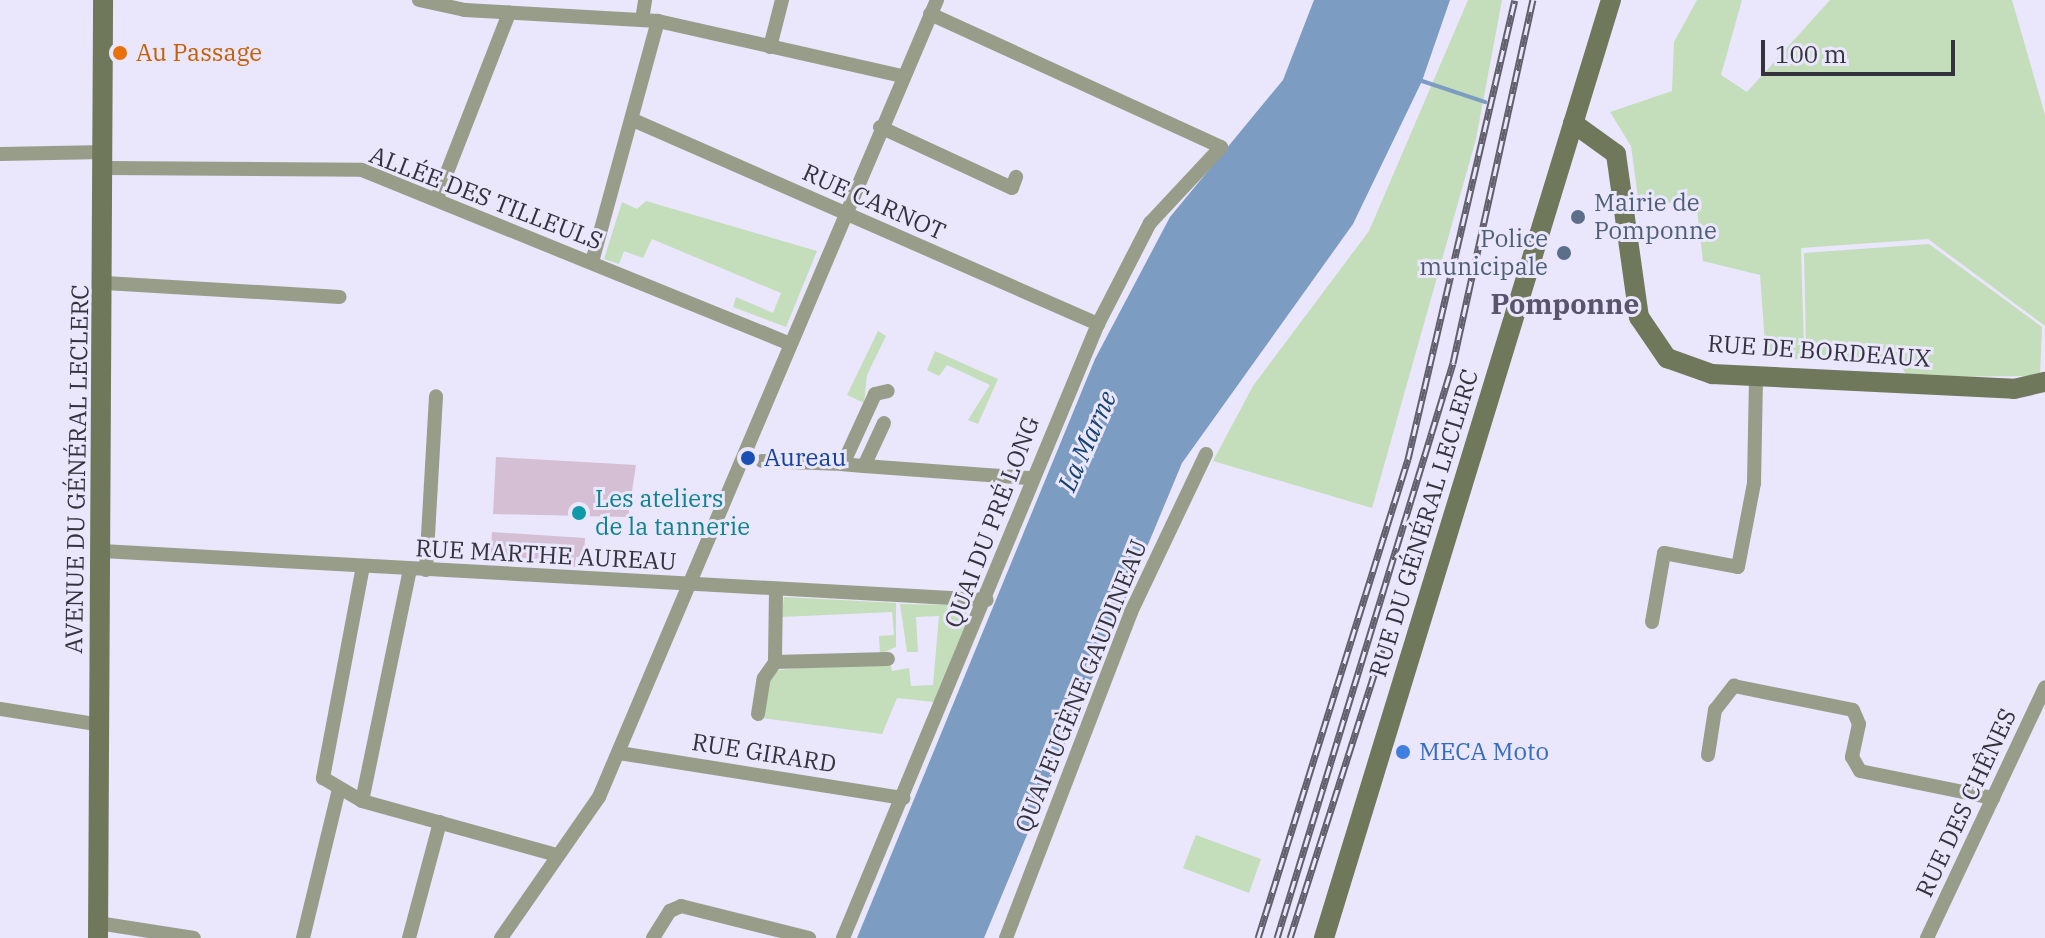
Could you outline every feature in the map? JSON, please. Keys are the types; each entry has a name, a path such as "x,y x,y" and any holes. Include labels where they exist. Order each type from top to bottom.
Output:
{"main road":[{"name":"AVENUE DU GÉNÉRAL LECLERC","path":"98,930 105,283 103,0"},
{"name":"RUE DU GÉNÉRAL LECLERC","path":"1324,938 1611,0"},
{"name":"RUE DE BORDEAUX","path":"1573,123 1616,154 1645,334 1684,366 1756,376 2014,389 2045,382"}],"street":[{"path":"419,0 509,13 658,21 902,76"},
{"path":"642,20 645,0"},
{"path":"770,47 782,0"},
{"path":"501,938 557,855 619,753 880,127 937,0"},
{"path":"437,198 509,13"},
{"name":"QUAI DU PRÉ LONG","path":"843,938 987,600 1029,478 1098,324 1150,223 1221,147 930,14"},
{"path":"592,262 658,21"},
{"name":"RUE CARNOT","path":"633,120 1098,324"},
{"path":"880,127 1012,188 1016,177"},
{"name":"ALLÉE DES TILLEULS","path":"0,154 343,168 437,198 789,343"},
{"path":"105,283 340,297"},
{"path":"1652,622 1664,553 1738,567 1754,483 1756,376"},
{"path":"843,464 875,394 888,391"},
{"path":"426,570 436,396"},
{"path":"864,466 884,423"},
{"name":"QUAI EUGÈNE GAUDINEAU","path":"1006,938 1131,612 1206,454"},
{"path":"762,461 1029,478"},
{"name":"RUE MARTHE AUREAU","path":"102,551 987,600"},
{"path":"363,566 323,769 338,793 557,855"},
{"path":"362,801 410,569"},
{"path":"758,714 764,678 775,662 776,589"},
{"path":"775,662 888,659"},
{"path":"1708,755 1715,710 1734,686 1853,710 1859,724 1852,757 1860,771 1993,798"},
{"name":"RUE DES CHÊNES","path":"1927,938 2045,687"},
{"path":"0,709 101,725"},
{"name":"RUE GIRARD","path":"619,753 903,798"},
{"path":"303,938 338,793"},
{"path":"409,938 440,822"},
{"path":"653,938 670,911 681,906 809,938"},
{"path":"98,930 194,938"}],"green space":[{"path":"1468,0 1502,0 1476,139 1372,508 1213,461 1253,386 1369,231"},
{"path":"1697,0 1742,0 1721,75 1747,92 1830,0 2012,0 2045,115 2045,326 1928,239 1801,248 1804,347 1836,347 1806,346 1804,253 1929,244 2042,327 2040,376 1908,377 1899,363 1766,358 1760,275 1703,261 1696,201 1639,205 1631,146 1610,112 1672,91 1674,42"},
{"path":"646,201 817,251 786,327 733,307 736,297 773,313 781,293 652,239 643,258 624,251 619,264 604,259 622,202 637,209"},
{"path":"878,331 886,336 867,375 864,403 847,395"},
{"path":"935,351 998,379 978,424 968,420 990,385 947,365 939,376 927,370"},
{"path":"784,597 896,603 896,647 880,654 879,636 894,635 892,612 781,617"},
{"path":"900,604 954,605 971,616 934,702 897,698 882,734 762,718 771,672 779,670 890,661 892,671 909,668 911,686 933,685 939,616 916,617 918,652 907,652"},
{"path":"1196,835 1261,859 1249,893 1183,868"}],"water":[{"name":"La Marne","path":"1314,0 1450,0 1422,81 1353,224 1182,463 984,938 857,938 1095,359 1170,217 1283,80"}],"building":[{"name":"Les ateliers de la tannerie","path":"496,457 636,465 628,517 493,514"},
{"path":"492,532 585,538 584,557 576,557 575,567 490,562"}],"waterway":[{"path":"1419,80 1485,102"}],"railway":[{"path":"1258,938 1408,459 1515,0"},
{"path":"1277,938 1453,363 1533,0"},
{"path":"1290,938 1384,644"}],"place":[{"name":"Au Passage","path":"120,53"},
{"name":"Mairie de Pomponne","path":"1578,217"},
{"name":"Police municipale","path":"1564,253"},
{"name":"Aureau","path":"748,458"},
{"name":"Les ateliers de la tannerie","path":"579,513"},
{"name":"MECA Moto","path":"1403,752"}],"district":[{"name":"Pomponne","path":"1565,304"}]}
